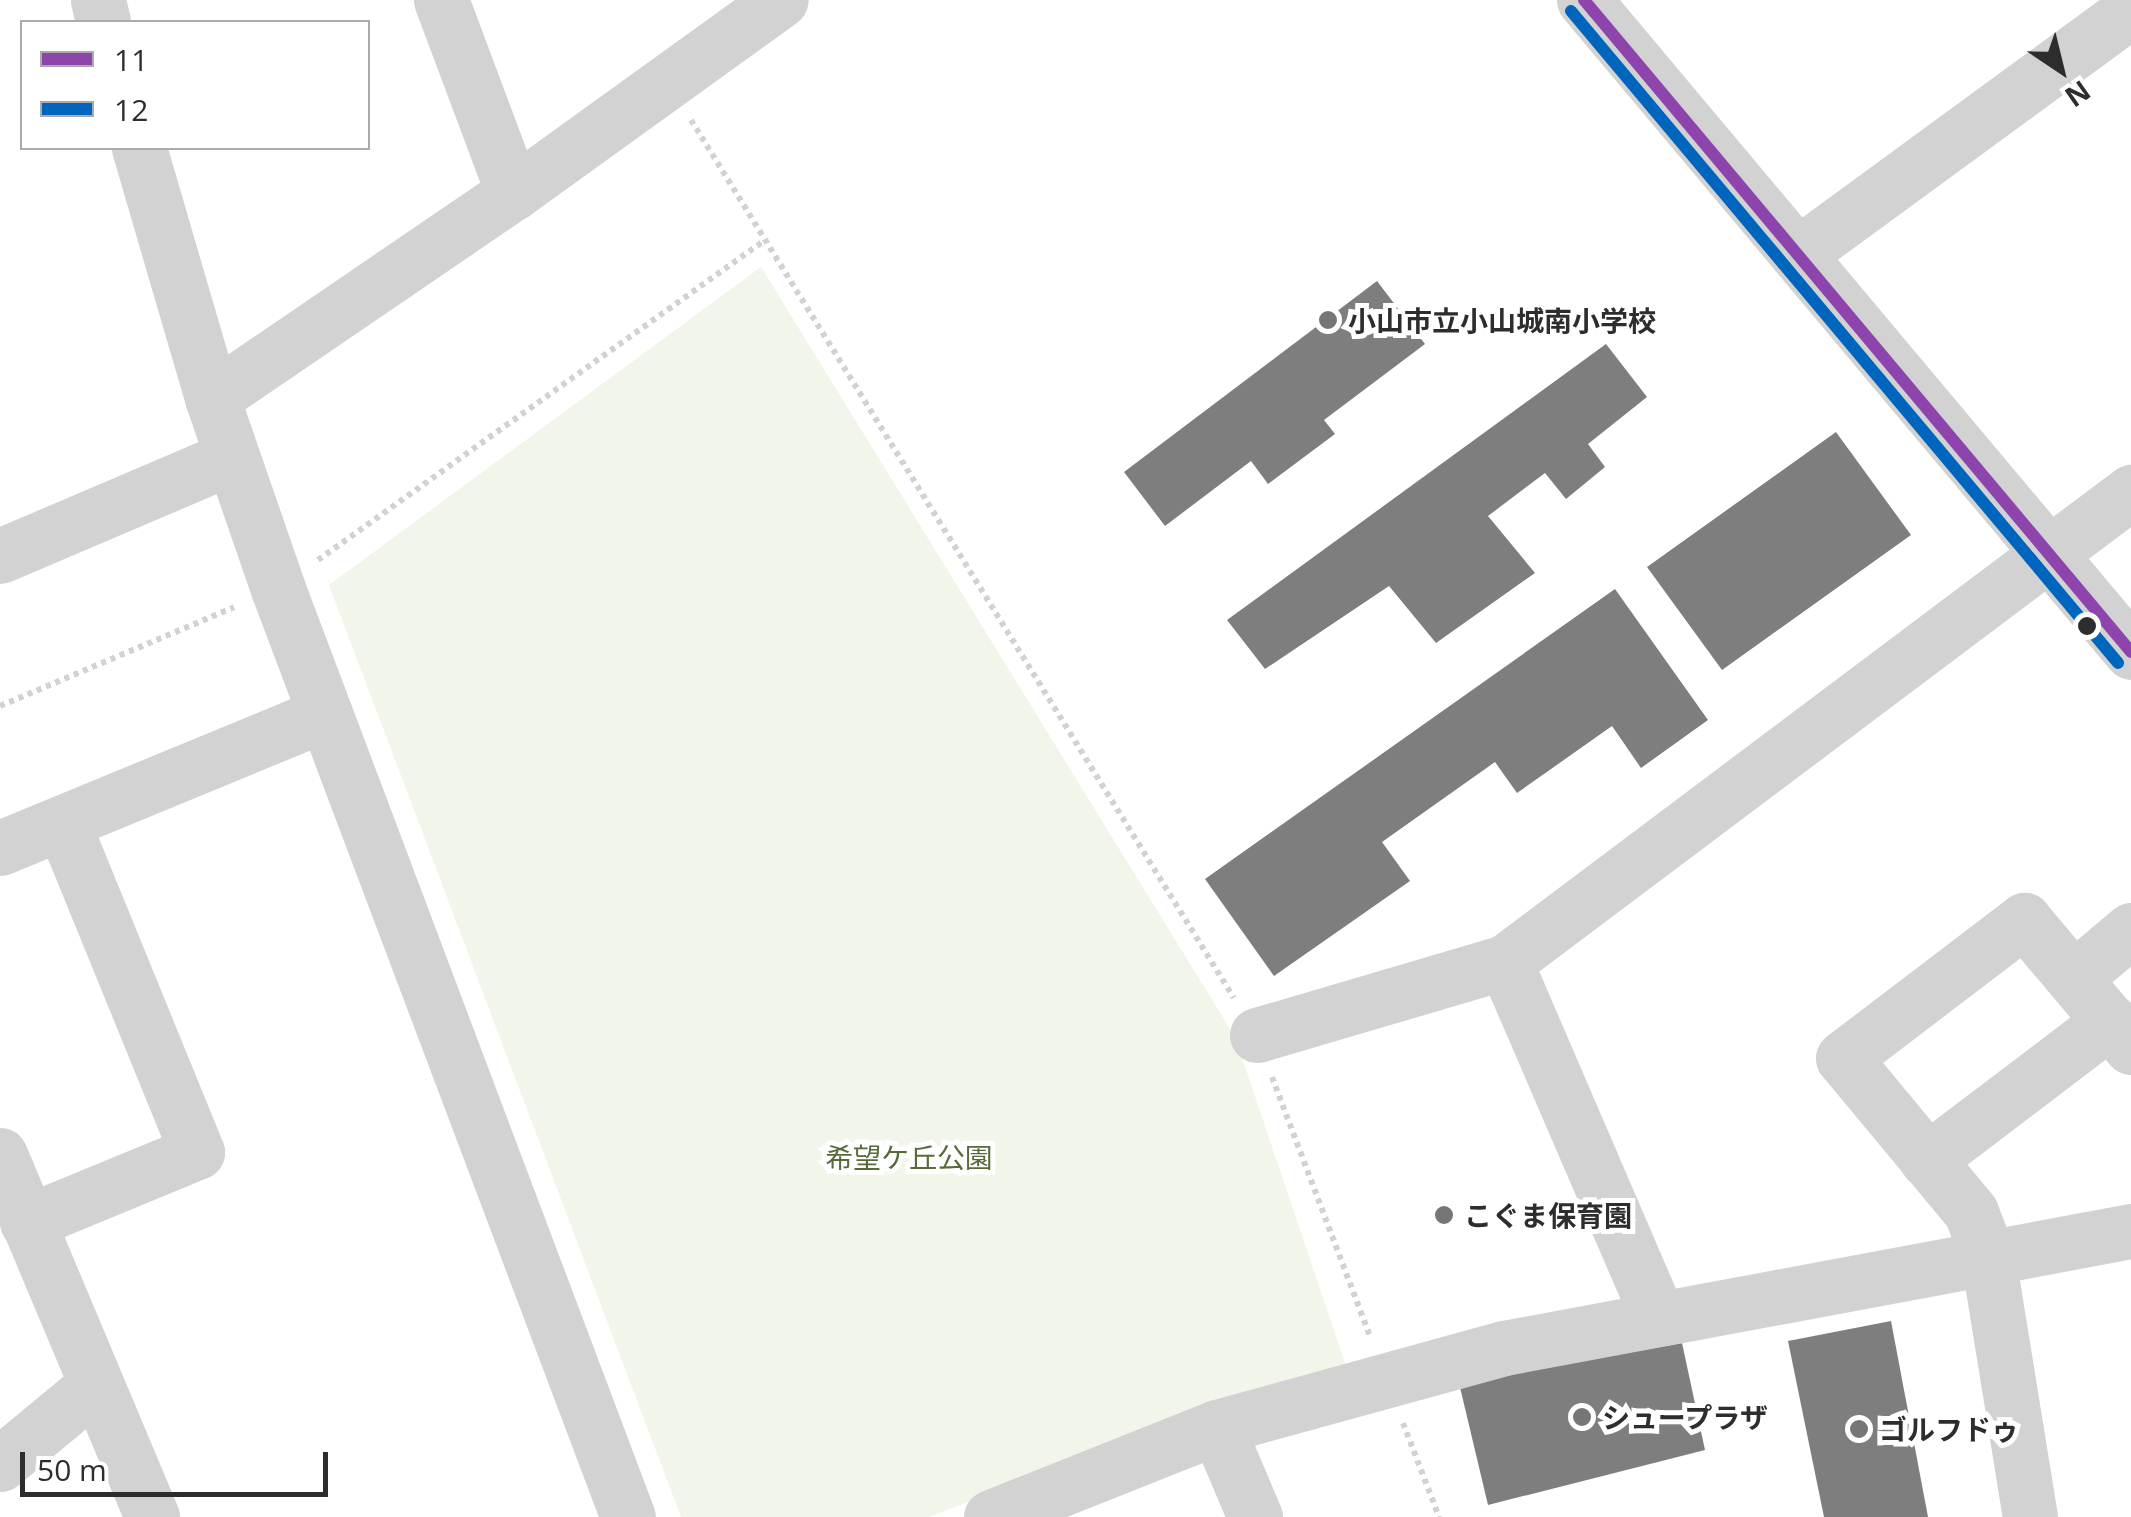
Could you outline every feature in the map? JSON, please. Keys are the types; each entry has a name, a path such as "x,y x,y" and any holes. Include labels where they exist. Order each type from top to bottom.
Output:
{"street":[{"path":"441,0 514,193"},
{"path":"212,398 514,193 781,0"},
{"path":"1584,0 2131,652"},
{"path":"1798,254 2131,10"},
{"path":"140,150 212,398 323,716 628,1517"},
{"path":"0,556 232,458"},
{"path":"1257,1035 1506,962 2131,492"},
{"path":"0,848 323,716"},
{"path":"27,1222 196,1152 63,822"},
{"path":"1927,1160 2120,1034 2024,920 1843,1058 1927,1160 1971,1212 1988,1256 2030,1517"},
{"path":"2075,977 2131,930"},
{"path":"1506,962 1658,1317"},
{"path":"0,1155 152,1517"},
{"path":"991,1517 1217,1427 1387,1380 1658,1317 2131,1231"},
{"path":"0,1464 96,1385"},
{"path":"1217,1427 1255,1517"}],"path":[{"path":"667,81 1257,1035 1439,1517"},
{"path":"0,706 278,589 764,240"}],"green space":[{"name":"希望ケ丘公園","path":"761,267 1235,1037 1349,1375 1213,1408 929,1517 681,1517 329,585"}],"building":[{"path":"1377,281 1425,344 1324,420 1335,434 1268,484 1251,461 1165,526 1124,472"},
{"path":"1606,344 1647,397 1588,444 1605,467 1566,499 1545,473 1488,516 1535,573 1436,643 1389,586 1265,669 1227,620"},
{"path":"1836,432 1911,535 1722,670 1647,567"},
{"path":"1615,589 1708,720 1641,768 1612,726 1517,793 1495,762 1382,842 1410,881 1274,976 1205,879"},
{"name":"ゴルフドゥ","path":"1891,1321 1928,1517 1824,1517 1788,1341"},
{"name":"シュープラザ","path":"1682,1343 1705,1450 1488,1505 1459,1383"}],"transit line":[{"name":"11","path":"1584,0 2131,652"},
{"name":"12","path":"1571,11 2118,663"}],"place":[{"name":"小山市立小山城南小学校","path":"1328,320"},
{"name":"こぐま保育園","path":"1444,1215"},
{"name":"シュープラザ","path":"1582,1417"},
{"name":"ゴルフドゥ","path":"1859,1429"}]}
